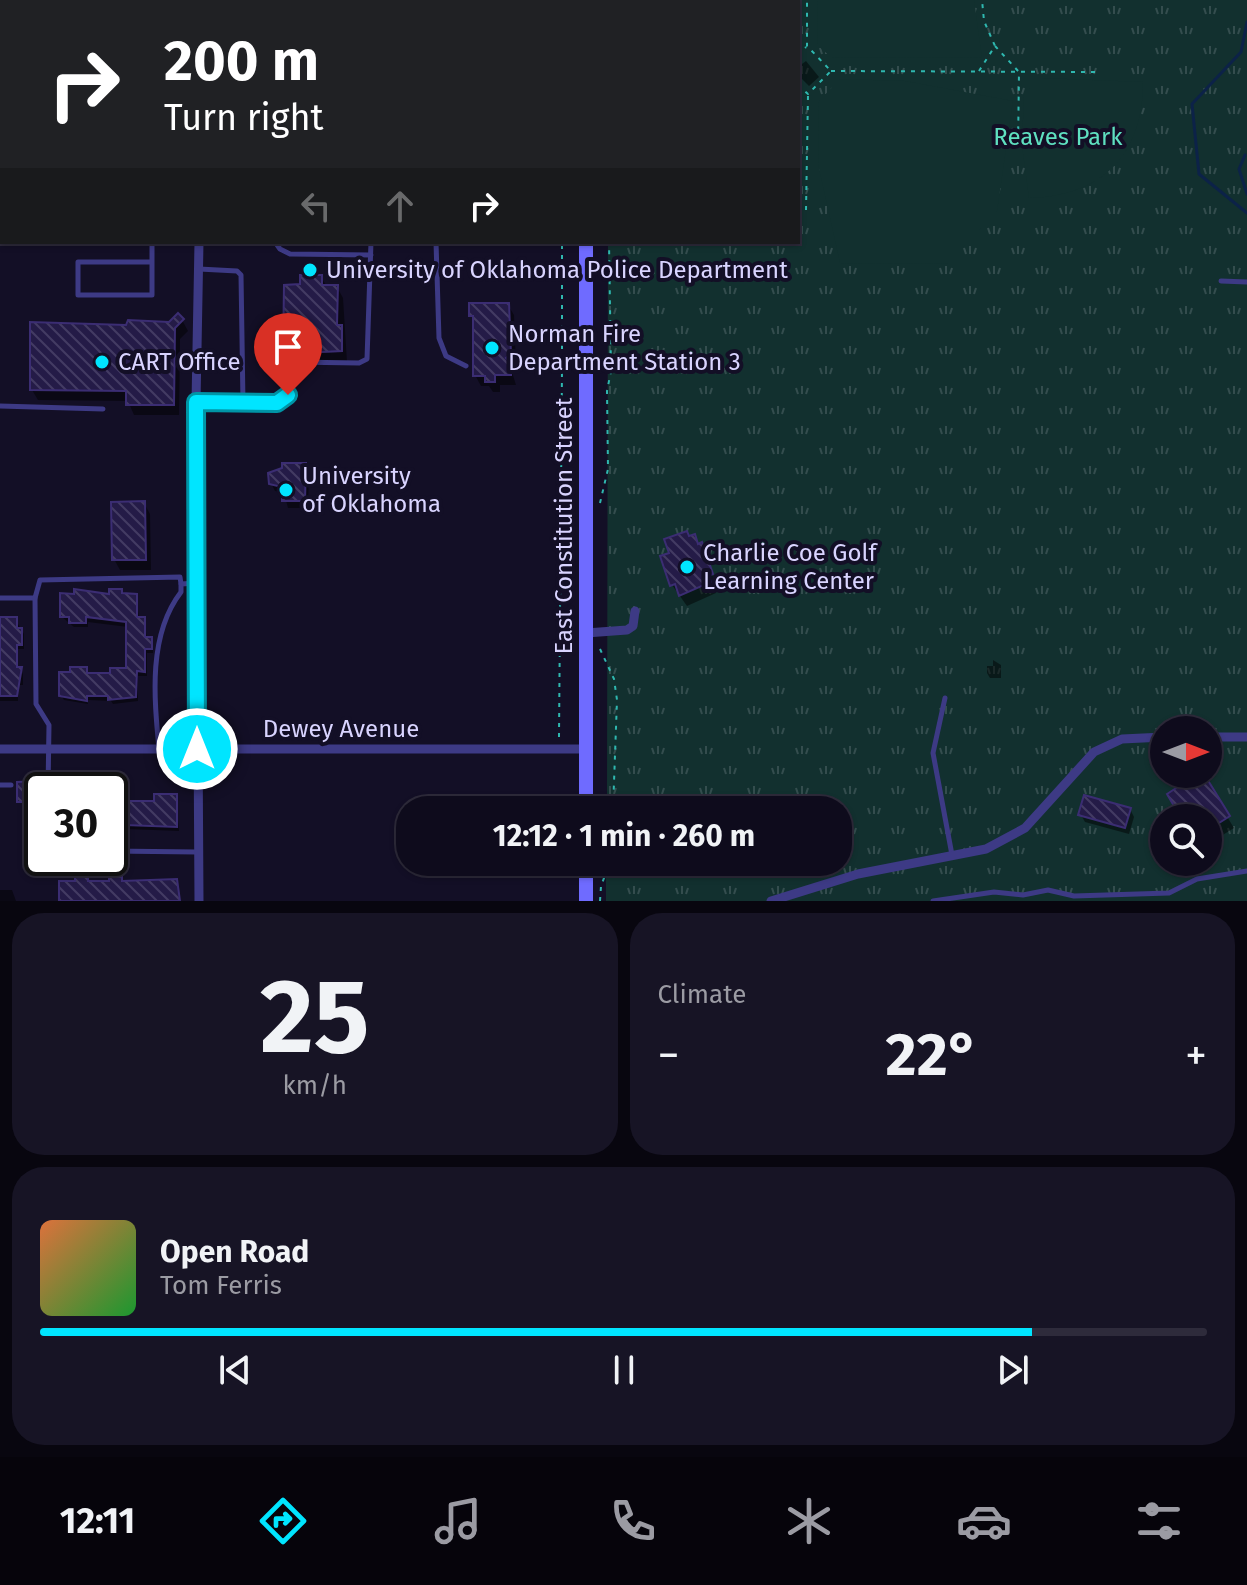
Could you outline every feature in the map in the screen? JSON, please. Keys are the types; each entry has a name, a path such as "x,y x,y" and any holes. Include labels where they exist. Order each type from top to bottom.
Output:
{"main road":[{"name":"East Constitution Street","path":"586,244 592,633 586,796"},
{"path":"586,876 586,901"}],"street":[{"path":"199,244 196,402 199,901"},
{"path":"592,633 627,630 633,626 635,611"},
{"path":"1222,737 1247,737"},
{"path":"771,901 858,874 986,849 1025,828 1081,764 1109,743 1150,738"},
{"name":"Dewey Avenue","path":"0,749 586,749"}],"lane":[{"path":"152,244 152,262 152,295 78,295 78,262 152,262"},
{"path":"276,244 290,254 371,255"},
{"path":"196,402 285,400 288,395 287,367 292,362 359,363 367,359 371,244"},
{"path":"436,244 439,338 446,356 466,366"},
{"path":"199,269 237,271 241,275 243,403"},
{"path":"1221,281 1247,282"},
{"path":"511,359 586,357"},
{"path":"0,406 103,409"},
{"path":"48,772 49,725 36,704 35,598 42,577 180,577 181,592 170,606 160,632 157,652 159,749"},
{"path":"181,584 197,583"},
{"path":"0,598 35,598"},
{"path":"945,698 933,753 952,856"},
{"path":"0,785 11,785"},
{"path":"128,851 197,852"},
{"path":"933,901 994,892 1023,895 1048,890 1074,896 1169,893 1197,879 1247,871"}],"path":[{"path":"807,0 807,46 831,71"},
{"path":"982,0 984,21 995,46 1019,72 1018,147"},
{"path":"800,53 807,46"},
{"path":"978,72 995,46"},
{"path":"806,210 808,94 831,71 1101,72"},
{"path":"800,87 808,94"},
{"path":"559,749 562,244"},
{"path":"599,514 608,469 607,391 611,371 609,244"},
{"path":"592,633 614,679 617,700 614,796"},
{"path":"600,901 605,876"}],"green space":[{"name":"Reaves Park","path":"800,0 1247,0 1247,901 606,901 606,876 852,876 852,796 607,796 608,244 800,244"},
{"path":"818,0 974,0 982,58 831,57 817,45"},
{"name":"Reaves Park","path":"1042,78 1143,82 1141,108 1126,150 1113,167 1097,180 1078,189 1029,198 1022,146 1024,93"},
{"path":"840,79 905,81 1013,101 997,211 947,264 840,263 818,164 819,101"}],"building":[{"name":"University of Oklahoma Police Department","path":"300,275 322,275 322,285 338,285 337,325 342,325 342,351 283,354 284,285 300,284"},
{"name":"Norman Fire Department Station 3","path":"469,303 509,303 511,354 506,358 511,364 511,375 495,375 495,382 485,382 485,376 473,376 473,316 469,316"},
{"name":"CART Office","path":"178,313 184,319 175,328 174,405 126,405 126,391 30,390 30,322 126,325 128,320 169,322"},
{"path":"282,463 306,463 305,501 282,501 282,487 269,484 268,473 282,468"},
{"path":"145,501 146,560 112,560 111,502"},
{"name":"Charlie Coe Golf Learning Center","path":"687,531 689,536 695,534 698,544 702,542 713,574 709,576 711,582 679,596 675,584 670,586 660,556 669,553 664,539"},
{"path":"74,589 109,594 109,589 122,589 122,593 137,594 137,617 145,617 145,637 152,637 152,649 145,649 145,672 137,671 136,697 108,700 108,696 87,696 87,701 59,696 59,672 70,672 70,667 87,667 87,673 110,673 110,668 126,668 126,622 86,617 86,623 69,623 69,617 60,617 60,593 74,594"},
{"path":"0,617 17,617 17,628 22,628 22,645 17,645 17,667 22,667 17,696 0,696"},
{"path":"17,782 24,782 24,802 17,802"},
{"path":"1176,788 1213,788 1230,816 1222,821 1222,804 1173,804 1167,794"},
{"path":"154,794 177,794 177,827 128,825 128,801 154,801"},
{"path":"1084,795 1131,808 1125,828 1078,815"},
{"path":"75,877 88,877 88,881 109,881 109,877 122,877 122,881 177,879 180,901 59,901 59,881 75,881"}],"waterway":[{"path":"1247,22 1241,52 1192,104 1199,174 1247,213"},
{"path":"1245,155 1239,169 1247,194"}],"place":[{"name":"University of Oklahoma Police Department","path":"310,270"},
{"name":"Norman Fire Department Station 3","path":"492,348"},
{"name":"CART Office","path":"102,362"},
{"name":"University of Oklahoma","path":"286,490"},
{"name":"Charlie Coe Golf Learning Center","path":"687,567"}],"route":[{"path":"197,749 196,402 277,403 288,395"}]}
